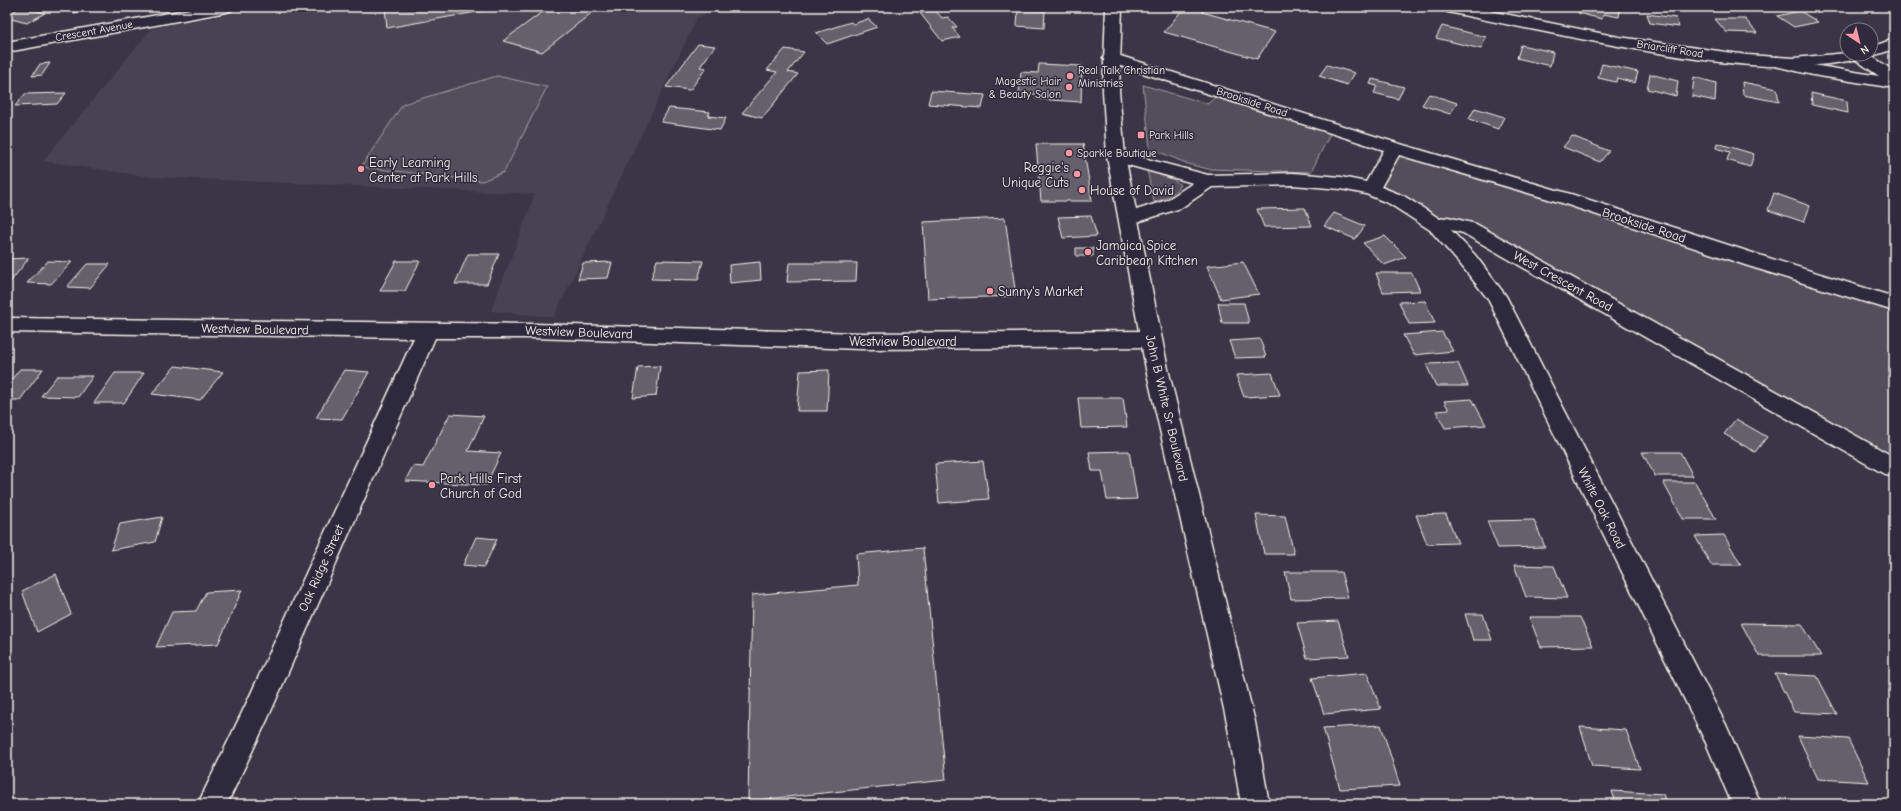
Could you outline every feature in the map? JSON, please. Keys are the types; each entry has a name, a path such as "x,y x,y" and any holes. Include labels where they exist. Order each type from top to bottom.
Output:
{"street":[{"name":"Crescent Avenue","path":"7,47 228,7"},
{"name":"John B White Sr Boulevard","path":"1114,7 1111,58 1112,117 1116,156 1151,339 1241,722 1255,804"},
{"name":"Briarcliff Road","path":"1448,7 1563,31 1662,48 1728,58 1777,62 1813,70 1894,83"},
{"path":"1879,49 1894,44"},
{"name":"Brookside Road","path":"1111,58 1394,148 1568,199 1752,260 1894,304"},
{"path":"1777,62 1839,59"},
{"path":"1879,60 1894,66"},
{"path":"1868,62 1869,64 1894,79"},
{"path":"1371,188 1394,148"},
{"path":"1116,156 1208,181 1293,179 1341,183 1371,188 1397,200 1437,226"},
{"path":"1128,219 1174,204 1208,181"},
{"name":"West Crescent Road","path":"1437,226 1448,223 1469,228 1894,468"},
{"name":"White Oak Road","path":"1437,226 1468,260 1496,296 1716,734 1747,804"},
{"name":"Westview Boulevard","path":"7,325 428,331 534,331 860,341 1151,339"},
{"name":"Oak Ridge Street","path":"212,804 258,709 428,331"}],"shaded area":[{"name":"Early Learning Center at Park Hills","path":"272,7 718,7 697,18 554,317 491,311 535,194 152,177 43,161 152,28"},
{"path":"497,76 547,87 504,172 482,181 361,167 403,104"},
{"path":"1143,85 1208,104 1215,97 1331,132 1311,172 1208,169 1188,164 1150,148"},
{"path":"1394,148 1894,300 1894,473 1448,223 1371,189"},
{"path":"1147,170 1174,180 1180,185 1169,196 1154,202"}],"building":[{"path":"21,7 45,13 27,23 7,18 7,15"},
{"path":"75,7 107,7 74,13"},
{"path":"385,7 504,7 387,28"},
{"path":"549,7 599,7 542,52 503,41"},
{"path":"1176,7 1206,7 1202,12 1275,32 1257,59 1164,32 1183,9"},
{"path":"1579,7 1612,7 1620,9 1619,17 1603,14 1602,19 1578,13"},
{"path":"935,10 942,18 948,17 957,27 952,28 960,37 942,41 920,13"},
{"path":"1018,10 1045,11 1044,28 1017,26"},
{"path":"1800,11 1818,22 1794,27 1777,16"},
{"path":"1647,14 1676,18 1679,27 1650,23"},
{"path":"868,19 877,27 827,44 816,33 851,22 853,24"},
{"path":"1715,19 1745,19 1757,33 1726,32"},
{"path":"1442,26 1486,37 1481,49 1436,38"},
{"path":"698,44 715,46 700,67 706,68 690,90 666,87"},
{"path":"1521,45 1553,52 1550,66 1517,58"},
{"path":"785,49 804,52 788,72 798,74 762,118 742,113 777,72 767,70"},
{"path":"50,63 42,75 32,76 40,64"},
{"path":"1039,64 1082,66 1081,102 1036,99 1036,94 1019,93 1021,72 1038,73"},
{"path":"1602,64 1638,72 1635,83 1617,78 1616,82 1598,78"},
{"path":"1327,65 1355,73 1347,85 1319,76"},
{"path":"1650,74 1678,81 1676,96 1647,89"},
{"path":"1694,77 1716,83 1715,101 1692,96"},
{"path":"1372,79 1404,87 1398,99 1374,93 1377,86 1370,84"},
{"path":"1742,82 1777,89 1779,102 1743,95"},
{"path":"931,91 985,95 982,108 928,104"},
{"path":"66,93 57,104 15,106 25,94"},
{"path":"1811,93 1847,101 1848,113 1812,105"},
{"path":"1429,94 1457,103 1450,114 1422,105"},
{"path":"669,108 710,112 708,116 726,118 720,130 661,122"},
{"path":"1475,108 1504,117 1498,129 1469,119"},
{"path":"1572,136 1609,151 1600,162 1563,147"},
{"path":"1717,143 1754,154 1750,167 1727,160 1730,152 1716,148"},
{"path":"1036,144 1083,144 1092,201 1041,201"},
{"path":"1774,193 1810,206 1804,222 1768,210"},
{"path":"1305,208 1312,226 1264,227 1257,209"},
{"path":"1334,213 1365,226 1355,239 1324,226"},
{"path":"1091,216 1097,236 1063,238 1058,217"},
{"path":"1005,218 1016,296 928,299 923,222"},
{"path":"1385,236 1406,257 1384,265 1363,243"},
{"path":"1076,248 1093,248 1093,256 1076,256"},
{"path":"468,254 499,254 487,284 455,284"},
{"path":"29,258 7,286 7,259"},
{"path":"657,260 703,261 698,280 651,279"},
{"path":"48,261 72,262 51,284 27,283"},
{"path":"396,261 420,261 405,291 380,291"},
{"path":"612,262 608,278 578,279 583,263"},
{"path":"760,262 761,280 730,283 729,265"},
{"path":"1243,262 1259,294 1221,299 1207,266"},
{"path":"789,263 857,263 856,281 787,282"},
{"path":"87,264 110,264 90,288 67,287"},
{"path":"1376,273 1412,273 1420,291 1383,292"},
{"path":"1425,301 1435,323 1409,324 1399,302"},
{"path":"1218,303 1244,303 1249,323 1222,323"},
{"path":"1442,332 1453,351 1414,355 1403,335"},
{"path":"1260,339 1266,357 1235,358 1229,341"},
{"path":"1458,363 1468,386 1436,386 1426,364"},
{"path":"175,366 223,372 200,400 152,394"},
{"path":"660,366 656,396 633,398 638,367"},
{"path":"20,369 43,369 20,400 7,400 7,385"},
{"path":"344,370 369,372 342,419 316,418"},
{"path":"829,370 827,411 797,411 800,371"},
{"path":"115,373 144,373 124,403 94,403"},
{"path":"1272,373 1280,395 1244,397 1236,375"},
{"path":"57,376 93,376 78,397 41,396"},
{"path":"1078,398 1123,398 1127,427 1081,428"},
{"path":"1472,399 1486,425 1445,428 1436,411 1449,410 1444,401"},
{"path":"450,414 484,416 468,451 501,453 486,485 405,481 413,466 423,467"},
{"path":"1736,419 1767,437 1755,452 1724,434"},
{"path":"1129,451 1137,499 1107,500 1102,471 1092,471 1089,452"},
{"path":"1642,452 1680,452 1693,476 1655,476"},
{"path":"983,461 989,499 939,503 935,464"},
{"path":"1663,482 1695,482 1716,519 1683,519"},
{"path":"1446,514 1458,543 1427,544 1416,515"},
{"path":"1256,515 1285,516 1294,554 1264,554"},
{"path":"162,517 155,542 111,550 120,524"},
{"path":"1534,520 1545,547 1498,548 1487,521"},
{"path":"1724,535 1741,565 1711,565 1695,536"},
{"path":"476,537 497,539 484,567 463,565"},
{"path":"923,548 946,780 748,801 752,595 858,585 856,554"},
{"path":"1514,565 1554,566 1567,598 1526,597"},
{"path":"1285,572 1341,572 1348,598 1291,599"},
{"path":"56,574 71,614 37,632 22,591"},
{"path":"242,590 218,644 156,647 172,612 196,611 206,592"},
{"path":"1465,614 1483,614 1492,640 1473,640"},
{"path":"1529,617 1580,617 1593,646 1541,647"},
{"path":"1338,621 1349,656 1307,658 1297,623"},
{"path":"1741,623 1802,624 1821,656 1759,656"},
{"path":"1367,673 1381,709 1324,714 1312,678"},
{"path":"1775,674 1817,676 1837,714 1794,712"},
{"path":"1381,725 1400,786 1340,789 1323,728"},
{"path":"1580,727 1626,730 1640,769 1592,766"},
{"path":"1798,736 1848,739 1869,782 1818,779"},
{"path":"1612,791 1663,794 1666,804 1616,804"}],"place":[{"name":"Real Talk Christian Ministries","path":"1070,76"},
{"name":"Magestic Hair & Beauty Salon","path":"1069,87"},
{"name":"Park Hills","path":"1141,135"},
{"name":"Sparkle Boutique","path":"1069,153"},
{"name":"Early Learning Center at Park Hills","path":"361,169"},
{"name":"Reggie's Unique Cuts","path":"1077,174"},
{"name":"House of David","path":"1082,190"},
{"name":"Jamaica Spice Caribbean Kitchen","path":"1088,252"},
{"name":"Sunny's Market","path":"990,291"},
{"name":"Park Hills First Church of God","path":"432,485"}]}
